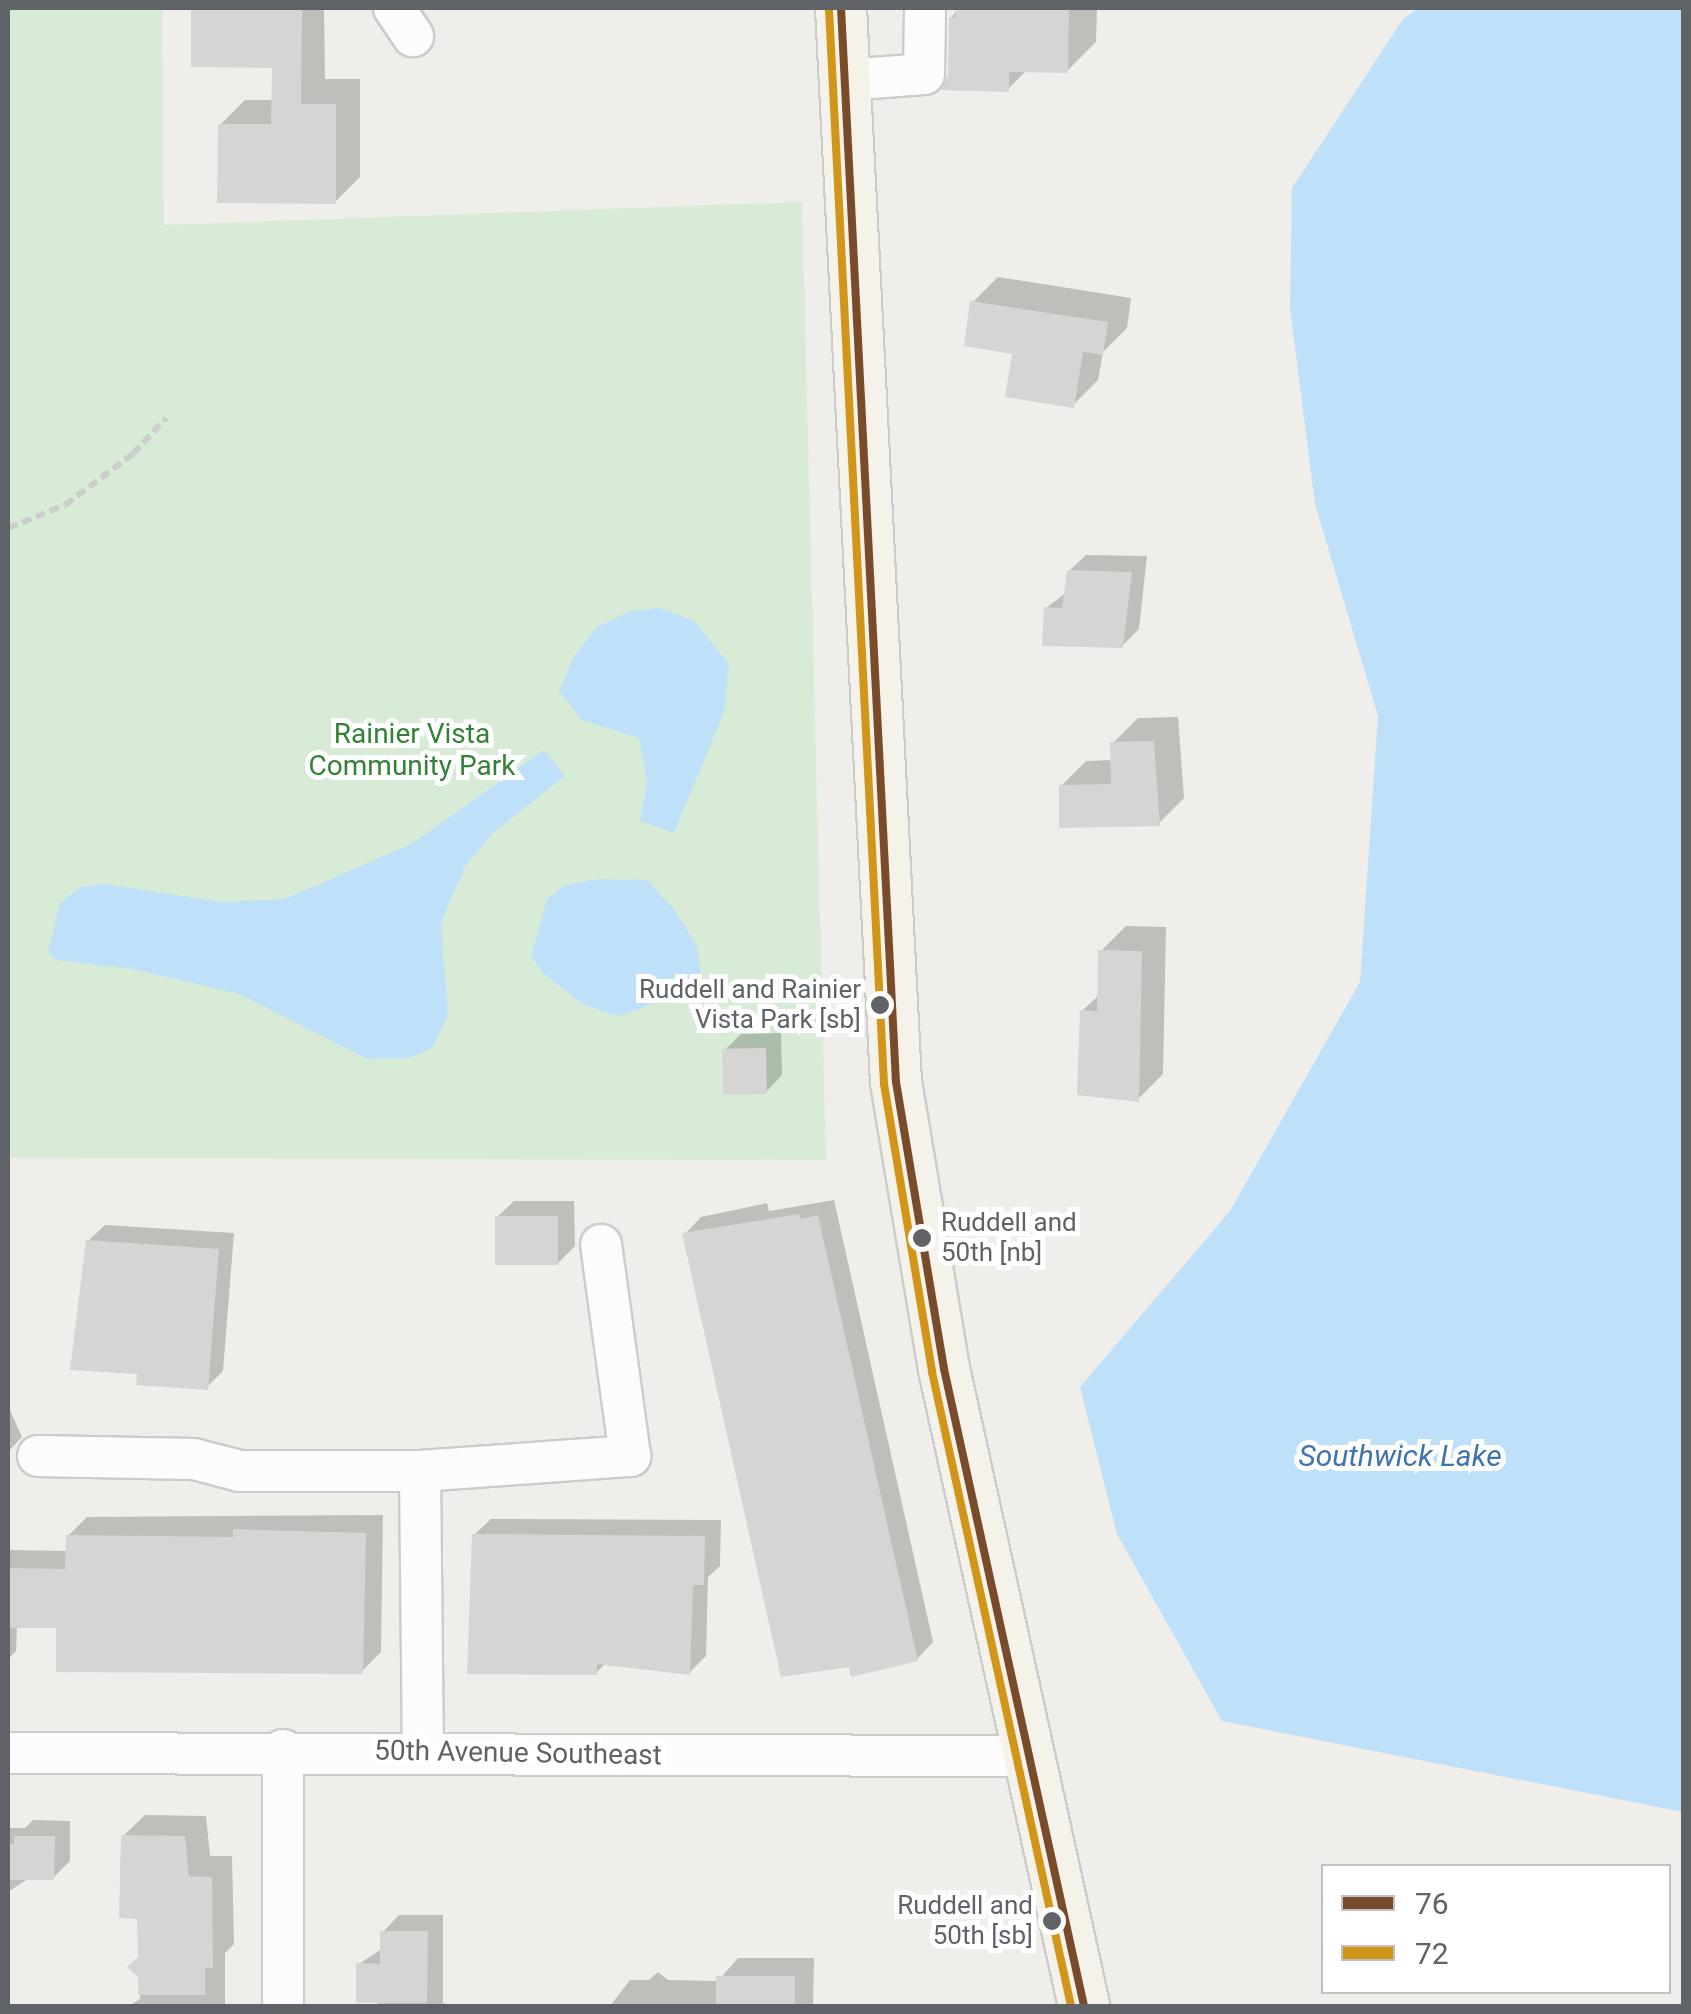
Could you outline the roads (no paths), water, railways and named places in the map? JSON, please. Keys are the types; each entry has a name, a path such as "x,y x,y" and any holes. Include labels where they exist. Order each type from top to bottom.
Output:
{"main road":[{"path":"841,8 896,1082 937,1332 1084,2006"}],"street":[{"path":"845,80 924,74 925,8"},
{"path":"38,1456 194,1459 240,1471 420,1471 630,1456 601,1246"},
{"path":"420,1471 423,1752"},
{"path":"283,1750 283,2006"},
{"name":"50th Avenue Southeast","path":"8,1752 283,1750 1028,1756"}],"water":[{"name":"Southwick Lake","path":"1419,8 1683,8 1683,1812 1222,1721 1117,1534 1080,1387 1230,1211 1360,982 1378,716 1315,504 1290,308 1292,188 1403,19"},
{"path":"660,608 694,621 729,664 724,712 674,833 640,821 647,783 639,738 582,720 559,691 574,656 597,627 631,611"},
{"path":"544,750 565,776 494,832 465,866 441,923 448,1014 433,1048 409,1058 367,1059 239,994 132,969 56,960 48,952 60,903 80,887 106,884 221,902 285,899 413,843"},
{"path":"598,879 647,880 673,908 697,946 701,976 690,991 619,1016 584,1005 544,974 531,956 547,899 565,885"}],"place":[{"name":"Ruddell and Rainier Vista Park [sb]","path":"880,1005"},
{"name":"Ruddell and 50th [nb]","path":"922,1238"},
{"name":"Ruddell and 50th [sb]","path":"1052,1921"}],"park label":[{"name":"Rainier Vista Community Park","path":"412,750"}]}
